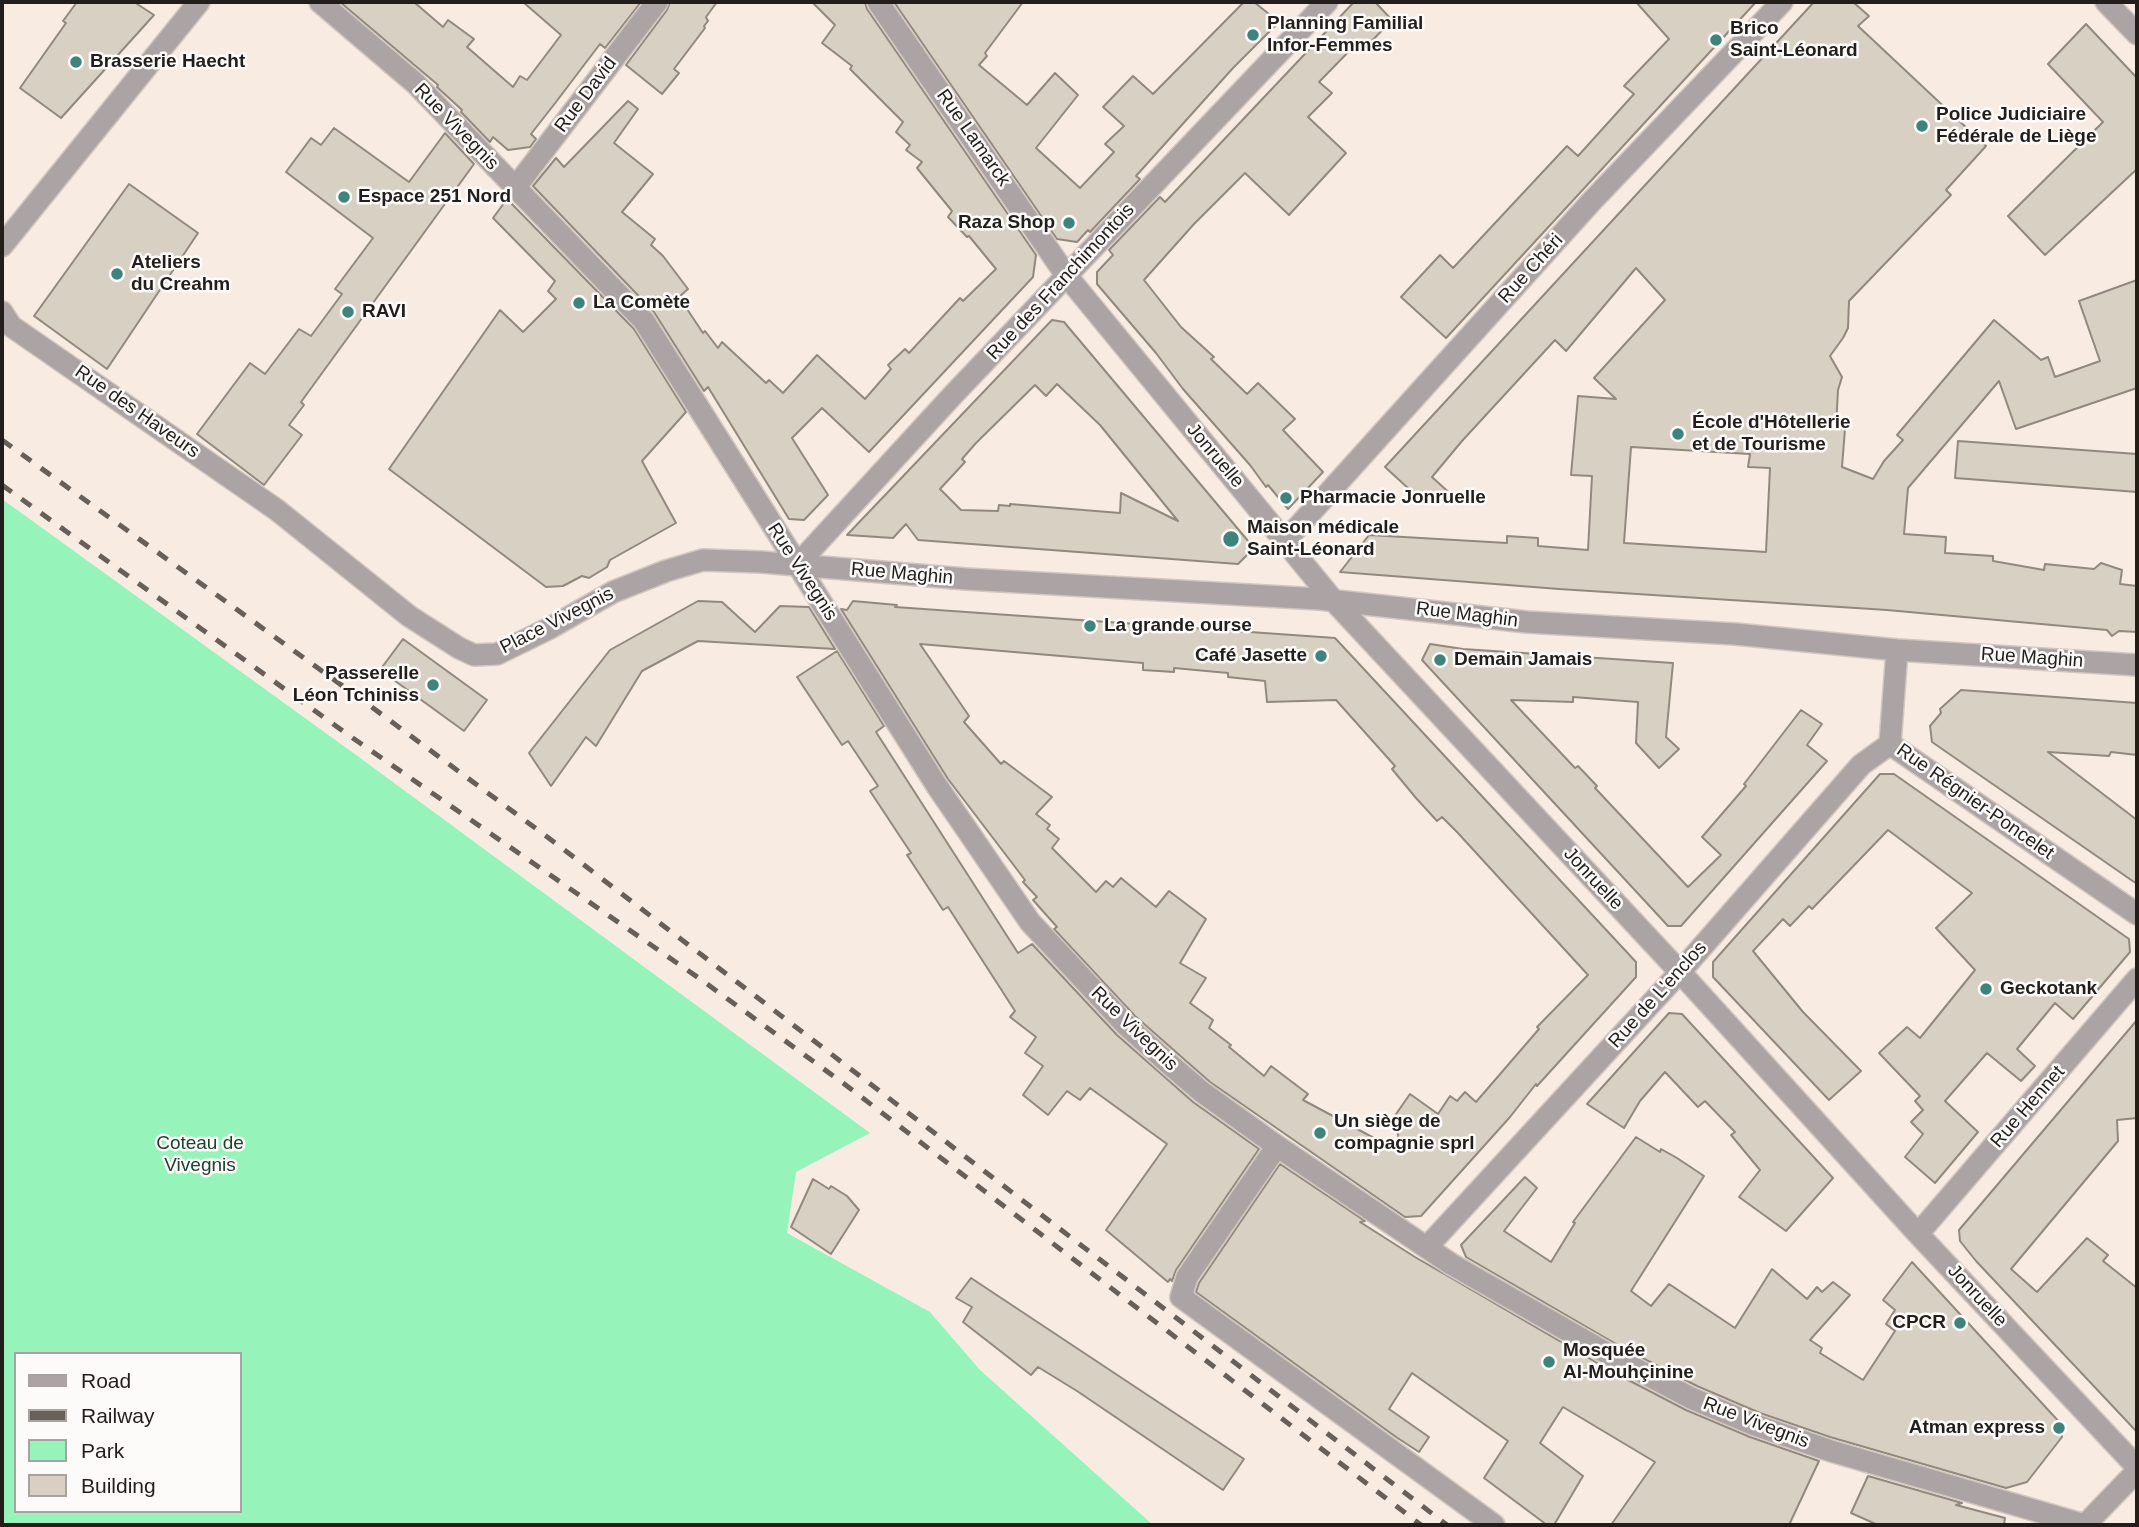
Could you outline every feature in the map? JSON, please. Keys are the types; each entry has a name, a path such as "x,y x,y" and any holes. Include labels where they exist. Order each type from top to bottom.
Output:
{"street":[{"path":"2,246 199,2"},
{"name":"Rue Vivegnis","path":"320,2 415,83 644,321 937,786 1030,922 1134,1033 1202,1092 1451,1264 1605,1352 1706,1405 1831,1451 2085,1525"},
{"name":"Rue David","path":"515,188 657,2"},
{"name":"Rue Lamarck","path":"878,2 1066,275"},
{"name":"Rue des Franchimontois","path":"797,565 1066,275 1327,2"},
{"name":"Rue Chéri","path":"1286,540 1591,202 1782,2"},
{"path":"2106,2 2137,34"},
{"name":"Jonruelle","path":"1066,275 1333,600 2137,1469"},
{"name":"Rue des Haveurs","path":"2,312 11,326 277,510"},
{"name":"Place Vivegnis","path":"277,510 409,616 474,655 497,653 550,628 614,592 666,571 703,560 797,565"},
{"name":"Rue Maghin","path":"797,565 966,579 1333,600 1527,622 1735,634 1897,650 2137,665"},
{"name":"Rue Régnier-Poncelet","path":"1897,650 1890,744 2137,914"},
{"name":"Rue de L'enclos","path":"1427,1247 1680,972 1861,765 1890,744"},
{"name":"Rue Hennet","path":"1919,1234 2137,979"},
{"path":"1277,1146 1187,1277 1181,1297 1494,1525"},
{"path":"2085,1525 2137,1469"}],"green space":[{"name":"Coteau de Vivegnis","path":"2,499 363,760 870,1133 796,1172 787,1233 930,1312 980,1370 1153,1525 2,1525"}],"building":[{"name":"Brasserie Haecht","path":"77,2 134,2 154,15 61,118 20,88 66,23 63,21"},
{"path":"340,2 414,2 443,27 448,20 474,39 467,47 513,87 520,76 527,80 561,35 523,2 641,2 605,48 600,44 531,134 536,139 530,147 508,150 493,137 490,142 438,85"},
{"path":"670,2 717,2 706,17 708,21 705,28 674,69 679,73 662,94 626,65 667,10"},
{"path":"812,2 865,2 867,9 1036,255 1033,277 869,452 822,408 792,438 828,495 804,520 789,519 708,387 704,391 654,312 533,186 556,158 564,167 628,101 638,109 614,143 653,174 622,212 655,239 651,245 663,256 688,289 679,297 703,333 705,331 718,348 722,342 766,383 769,380 783,393 817,355 865,399 891,369 888,365 905,349 909,353 960,298 963,301 996,269 969,236 948,217 952,211 917,168 922,162 906,150 910,145 896,132 903,122 850,69 852,66 822,43 835,25"},
{"path":"894,2 1023,2 979,65 1027,105 1055,73 1078,95 1036,148 1080,188 1114,152 1105,144 1124,126 1103,107 1133,76 1153,94 1244,2 1254,2 1279,22 1233,68 1136,176 1140,179 1090,232 1088,230 1077,242 1057,239"},
{"path":"1354,2 1375,2 1392,20 1366,47 1359,41 1319,82 1332,93 1308,117 1346,153 1289,215 1245,173 1144,280 1181,327 1214,357 1211,359 1247,394 1258,383 1295,419 1283,430 1323,472 1288,509 1268,485 1266,487 1097,284 1097,272 1113,255 1109,250 1160,197 1165,202"},
{"path":"1636,2 1756,2 1446,338 1401,297 1440,255 1453,268 1567,146 1578,156 1634,94 1624,86 1669,39"},
{"path":"1814,2 1853,2 1869,16 1858,26 1986,146 1946,190 1951,195 1849,301 1848,328 1830,356 1842,377 1838,390 1836,428 1845,429 1842,467 1873,479 1884,461 1903,440 1897,435 1994,320 2041,360 2048,357 2055,377 2100,361 2079,301 2137,280 2137,388 2016,429 1999,381 1908,488 1904,534 1946,537 1945,553 1993,556 1993,561 2044,570 2045,564 2094,569 2101,563 2122,570 2120,584 2137,586 2137,632 2119,631 2112,636 2107,630 1887,610 1340,572 1369,535 1507,543 1507,536 1538,538 1538,546 1588,550 1592,476 1571,475 1578,396 1616,399 1594,378 1665,300 1636,268 1566,351 1555,340 1432,477 1455,498 1421,500 1385,467","holes":["1631,447 1750,454 1748,467 1770,468 1766,552 1624,543"]},
{"path":"2086,24 2137,78 2137,169 2045,255 2008,216 2103,122 2048,64"},
{"path":"334,128 409,182 445,133 474,164 301,402 304,405 289,425 302,435 264,485 197,434 250,363 265,374 299,329 311,336 342,294 335,289 373,238 286,172 311,138 321,145"},
{"name":"Ateliers du Creahm","path":"129,184 198,233 107,369 34,316"},
{"path":"507,199 634,329 686,412 642,461 676,523 610,560 607,567 589,578 582,576 563,586 546,587 389,469 500,310 523,332 556,299 548,291 555,281 493,218"},
{"path":"1052,320 1064,322 1254,548 1238,564 918,540 906,524 893,538 847,535","holes":["1057,384 1100,425 1178,521 1121,493 1120,513 1010,504 999,505 998,511 961,510 940,489 965,462 962,459 976,443 1035,385 1046,396"]},
{"path":"1958,441 2137,454 2137,492 1955,478"},
{"path":"698,601 722,602 755,632 780,606 809,607 835,649 698,641 642,671 596,746 586,737 551,786 529,753 610,650"},
{"path":"853,601 897,605 895,607 1335,638 1636,962 1636,977 1537,1086 1536,1084 1421,1216 1405,1217 1210,1082 1135,1016 1054,929 1057,927 1033,900 1037,897 1023,882 1025,880 948,779 841,609 847,610","holes":["920,644 1143,663 1143,670 1174,672 1174,668 1228,673 1228,677 1265,681 1267,702 1336,700 1395,766 1392,769 1437,821 1442,817 1457,832 1588,975 1537,1027 1539,1029 1476,1102 1465,1092 1457,1101 1450,1096 1438,1114 1410,1094 1394,1117 1402,1153 1303,1100 1308,1094 1271,1066 1264,1076 1209,1028 1213,1020 1190,1003 1206,978 1180,963 1206,919 1169,891 1156,907 1121,878 1113,887 1106,881 1096,892 1052,848 1059,839 1047,829 1050,825 1036,814 1052,797 1004,761 1001,764 964,722 969,716"]},
{"name":"Passerelle Léon Tchiniss","path":"403,639 487,700 464,731 380,670"},
{"path":"1430,644 1463,649 1673,663 1666,737 1679,749 1659,768 1636,743 1638,702 1573,697 1573,702 1511,700 1575,768 1578,766 1597,786 1595,788 1688,887 1721,855 1702,837 1746,786 1744,784 1801,710 1822,724 1807,745 1827,761 1681,926 1668,926 1422,660"},
{"path":"837,651 884,726 876,732 1018,953 1032,944 1117,1035 1193,1102 1259,1149 1176,1270 1172,1281 1170,1279 1168,1282 1106,1230 1167,1144 1090,1088 1080,1100 1067,1091 1048,1115 1023,1095 1043,1066 1025,1053 1036,1037 1010,1017 1015,1011 948,907 943,910 907,855 911,853 870,791 878,786 848,741 842,745 797,677"},
{"path":"1961,690 2137,703 2137,755 2111,752 2109,756 2048,752 2137,820 2137,884 1932,742 1930,726 1941,713 1940,709"},
{"path":"1880,774 1894,774 2129,939 2130,952 2073,1019 2055,1003 2017,1049 2035,1066 2021,1081 1987,1053 1945,1101 1978,1132 1935,1183 1905,1157 1923,1134 1911,1122 1923,1110 1915,1101 1920,1096 1879,1053 1907,1027 1920,1038 1975,970 1936,928 1972,893 1888,830 1812,909 1809,906 1790,926 1783,919 1753,951 1803,1012 1861,1071 1829,1100 1713,977 1713,962"},
{"path":"1669,1013 1682,1014 1833,1178 1786,1231 1739,1197 1760,1170 1731,1135 1735,1132 1705,1101 1698,1107 1665,1072 1640,1101 1624,1128 1587,1104"},
{"path":"2137,1020 2137,1118 2117,1120 2118,1141 2011,1269 2037,1292 2087,1238 2108,1255 2103,1261 2137,1288 2137,1432 1976,1261 1960,1241 1959,1230"},
{"path":"1636,1137 1660,1152 1661,1149 1677,1158 1704,1176 1631,1291 1651,1306 1669,1284 1735,1328 1772,1269 1807,1299 1817,1287 1822,1292 1833,1282 1850,1295 1810,1340 1822,1348 1820,1353 1863,1380 1895,1331 1886,1324 1895,1310 1883,1300 1912,1262 2062,1425 2062,1437 2027,1482 2006,1488 1830,1437 1760,1413 1697,1386 1623,1348 1466,1257 1461,1245 1525,1177 1537,1188 1504,1231 1551,1262 1575,1223 1573,1222"},
{"path":"1280,1164 1365,1221 1360,1222 1415,1257 1611,1371 1686,1410 1750,1437 1819,1461 1789,1525 1611,1525 1655,1462 1563,1407 1540,1443 1583,1476 1554,1525 1547,1525 1484,1478 1508,1441 1412,1373 1389,1409 1429,1437 1419,1452 1396,1437 1196,1292 1199,1283"},
{"path":"813,1179 847,1196 859,1210 831,1254 791,1227"},
{"path":"971,1278 1244,1459 1223,1490 1038,1367 1031,1375 963,1322 972,1307 956,1298"},
{"path":"1868,1476 2005,1518 2004,1525 1878,1525 1851,1513"}],"railway":[{"path":"2,440 550,839 1447,1525"},
{"path":"2,485 347,734 703,981 843,1083 1421,1525"}],"place":[{"name":"Planning Familial Infor-Femmes","path":"1253,35"},
{"name":"Brico Saint-Léonard","path":"1716,40"},
{"name":"Brasserie Haecht","path":"76,62"},
{"name":"Police Judiciaire Fédérale de Liège","path":"1922,126"},
{"name":"Espace 251 Nord","path":"344,197"},
{"name":"Raza Shop","path":"1069,223"},
{"name":"Ateliers du Creahm","path":"117,274"},
{"name":"La Comète","path":"579,303"},
{"name":"RAVI","path":"348,312"},
{"name":"École d'Hôtellerie et de Tourisme","path":"1678,434"},
{"name":"Pharmacie Jonruelle","path":"1286,498"},
{"name":"Maison médicale Saint-Léonard","path":"1231,539"},
{"name":"La grande ourse","path":"1090,626"},
{"name":"Café Jasette","path":"1321,656"},
{"name":"Demain Jamais","path":"1440,660"},
{"name":"Passerelle Léon Tchiniss","path":"433,685"},
{"name":"Geckotank","path":"1986,989"},
{"name":"Un siège de compagnie sprl","path":"1320,1133"},
{"name":"CPCR","path":"1960,1323"},
{"name":"Mosquée Al-Mouhçinine","path":"1549,1362"},
{"name":"Atman express","path":"2059,1428"}]}
